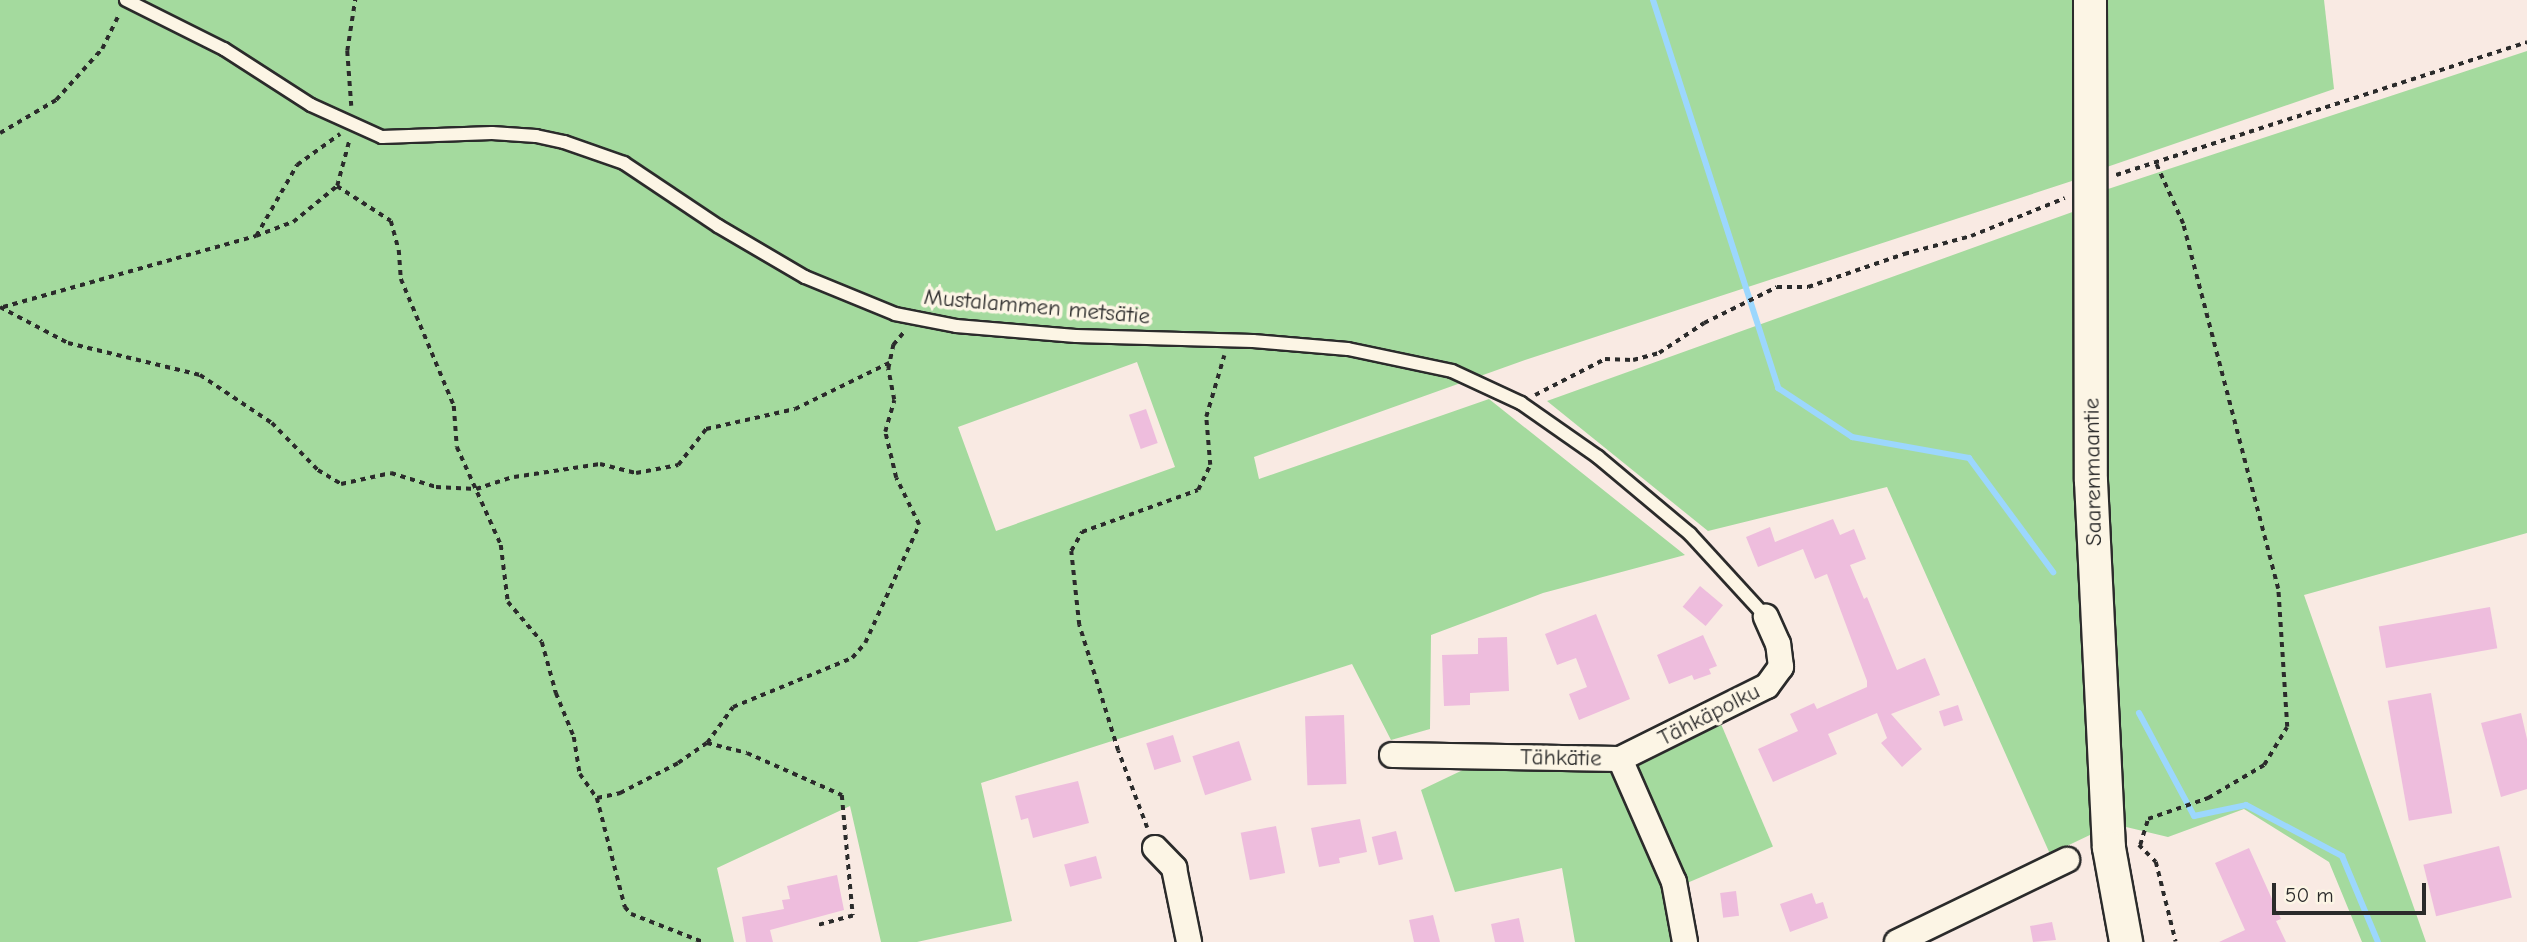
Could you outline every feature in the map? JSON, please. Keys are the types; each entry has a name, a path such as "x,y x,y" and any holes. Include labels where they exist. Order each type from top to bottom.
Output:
{"street":[{"name":"Saarenmaantie","path":"2090,0 2091,481 2109,848 2126,942"},
{"name":"Tähkäpolku","path":"1620,759 1767,687 1781,667 1778,644 1766,617"},
{"name":"Tähkätie","path":"1392,755 1620,759 1674,882 1685,942"},
{"path":"1155,848 1174,869 1189,942"},
{"path":"1897,942 2067,860"}],"lane":[{"name":"Mustalammen metsätie","path":"126,0 224,49 312,105 382,137 492,133 536,136 576,146 624,163 718,226 805,277 895,314 956,326 1076,336 1229,341 1348,349 1452,371 1521,403 1598,457 1690,534 1766,617"}],"path":[{"path":"0,133 55,100 102,48 126,0"},
{"path":"1,307 256,236 293,222 337,186 354,125 346,51 355,0"},
{"path":"1521,403 1576,371 1605,359 1633,360 1659,353 1704,323 1777,287 1808,287 1971,236 2066,198 2090,183 2156,164 2527,42"},
{"path":"256,236 297,165 354,125"},
{"path":"2140,845 2148,819 2208,797 2264,765 2287,727 2278,589 2183,224 2156,164"},
{"path":"337,186 391,221 399,250 401,278 454,406 457,447 501,545 508,603 542,642 556,693 574,737 580,774 597,798 625,907 631,914 703,942"},
{"path":"1,307 68,343 200,375 272,423 318,470 341,484 391,473 436,487 476,489 514,477 600,464 636,473 678,466 706,429 795,409 889,363"},
{"path":"597,798 620,793 678,764 707,743 733,708 852,658 865,643 919,525 896,478 885,432 894,400 889,363 893,345 916,318"},
{"path":"1155,848 1118,751 1079,625 1071,551 1082,532 1198,490 1210,465 1206,417 1229,341"},
{"path":"707,743 747,753 842,795 853,916 816,926"},
{"path":"2109,848 2140,845"},
{"path":"2140,845 2156,863 2176,942"}],"green space":[{"path":"0,0 2079,0 2078,179 1525,360 1254,457 1259,479 1489,399 1685,555 1543,593 1431,635 1430,729 1391,740 1352,664 981,783 1012,921 917,942 881,942 850,806 717,868 734,942 0,942","holes":["1137,362 1175,467 996,531 958,427"]},
{"path":"2104,0 2324,0 2334,89 2104,168"},
{"path":"2527,51 2527,533 2304,595 2426,942 2362,942 2329,862 2244,809 2168,837 2122,826 2103,485 2105,190"},
{"path":"2078,210 2077,479 2092,834 2050,854 1887,487 1708,531 1547,401"},
{"path":"1721,724 1773,846 1686,883 1634,761"},
{"path":"1465,769 1611,771 1665,886 1675,942 1575,942 1562,868 1455,892 1421,790"}],"building":[{"path":"1146,409 1158,443 1141,449 1129,415"},
{"path":"1833,519 1840,535 1854,529 1866,559 1850,565 1864,599 1867,597 1897,670 1925,658 1940,695 1891,714 1922,749 1902,767 1881,743 1887,738 1877,713 1828,734 1837,754 1773,782 1758,749 1798,731 1790,714 1814,703 1817,709 1867,687 1867,681 1827,574 1815,579 1803,549 1758,567 1746,537 1770,527 1775,542"},
{"path":"1700,586 1723,605 1706,626 1683,607"},
{"path":"2490,607 2497,648 2386,668 2379,627"},
{"path":"1596,614 1630,699 1579,720 1569,694 1587,687 1576,658 1557,665 1545,634"},
{"path":"1703,635 1717,666 1709,669 1711,674 1694,680 1692,675 1669,684 1657,655"},
{"path":"1507,637 1509,691 1470,693 1470,705 1444,706 1442,655 1478,654 1478,638"},
{"path":"2431,693 2452,813 2409,821 2388,701"},
{"path":"1958,705 1963,720 1944,726 1939,711"},
{"path":"2521,713 2527,739 2527,789 2501,797 2481,723"},
{"path":"1344,715 1346,784 1307,785 1305,716"},
{"path":"1173,735 1181,762 1154,770 1146,743"},
{"path":"1239,741 1252,780 1205,795 1192,756"},
{"path":"1078,781 1089,823 1033,838 1028,818 1021,820 1015,796"},
{"path":"1360,819 1367,852 1339,858 1340,863 1319,867 1311,828"},
{"path":"1276,826 1285,873 1250,880 1241,833"},
{"path":"1396,831 1403,859 1379,865 1372,837"},
{"path":"2499,846 2512,897 2436,916 2423,865"},
{"path":"2249,848 2281,919 2276,921 2286,942 2219,942 2245,930 2215,863"},
{"path":"1096,856 1102,878 1070,887 1064,865"},
{"path":"837,875 844,910 770,930 773,942 746,942 742,917 784,909 782,900 790,899 787,886"},
{"path":"1736,891 1739,916 1723,918 1720,893"},
{"path":"1812,893 1816,904 1823,902 1828,918 1790,932 1780,904"},
{"path":"1433,915 1440,942 1414,942 1409,920"},
{"path":"1519,918 1524,942 1495,942 1491,924"},
{"path":"2052,922 2056,940 2033,942 2030,926"}],"waterway":[{"path":"1653,0 1778,388 1852,437 1969,458 2053,572"},
{"path":"2139,713 2194,816 2246,805 2342,856 2378,942"}]}
